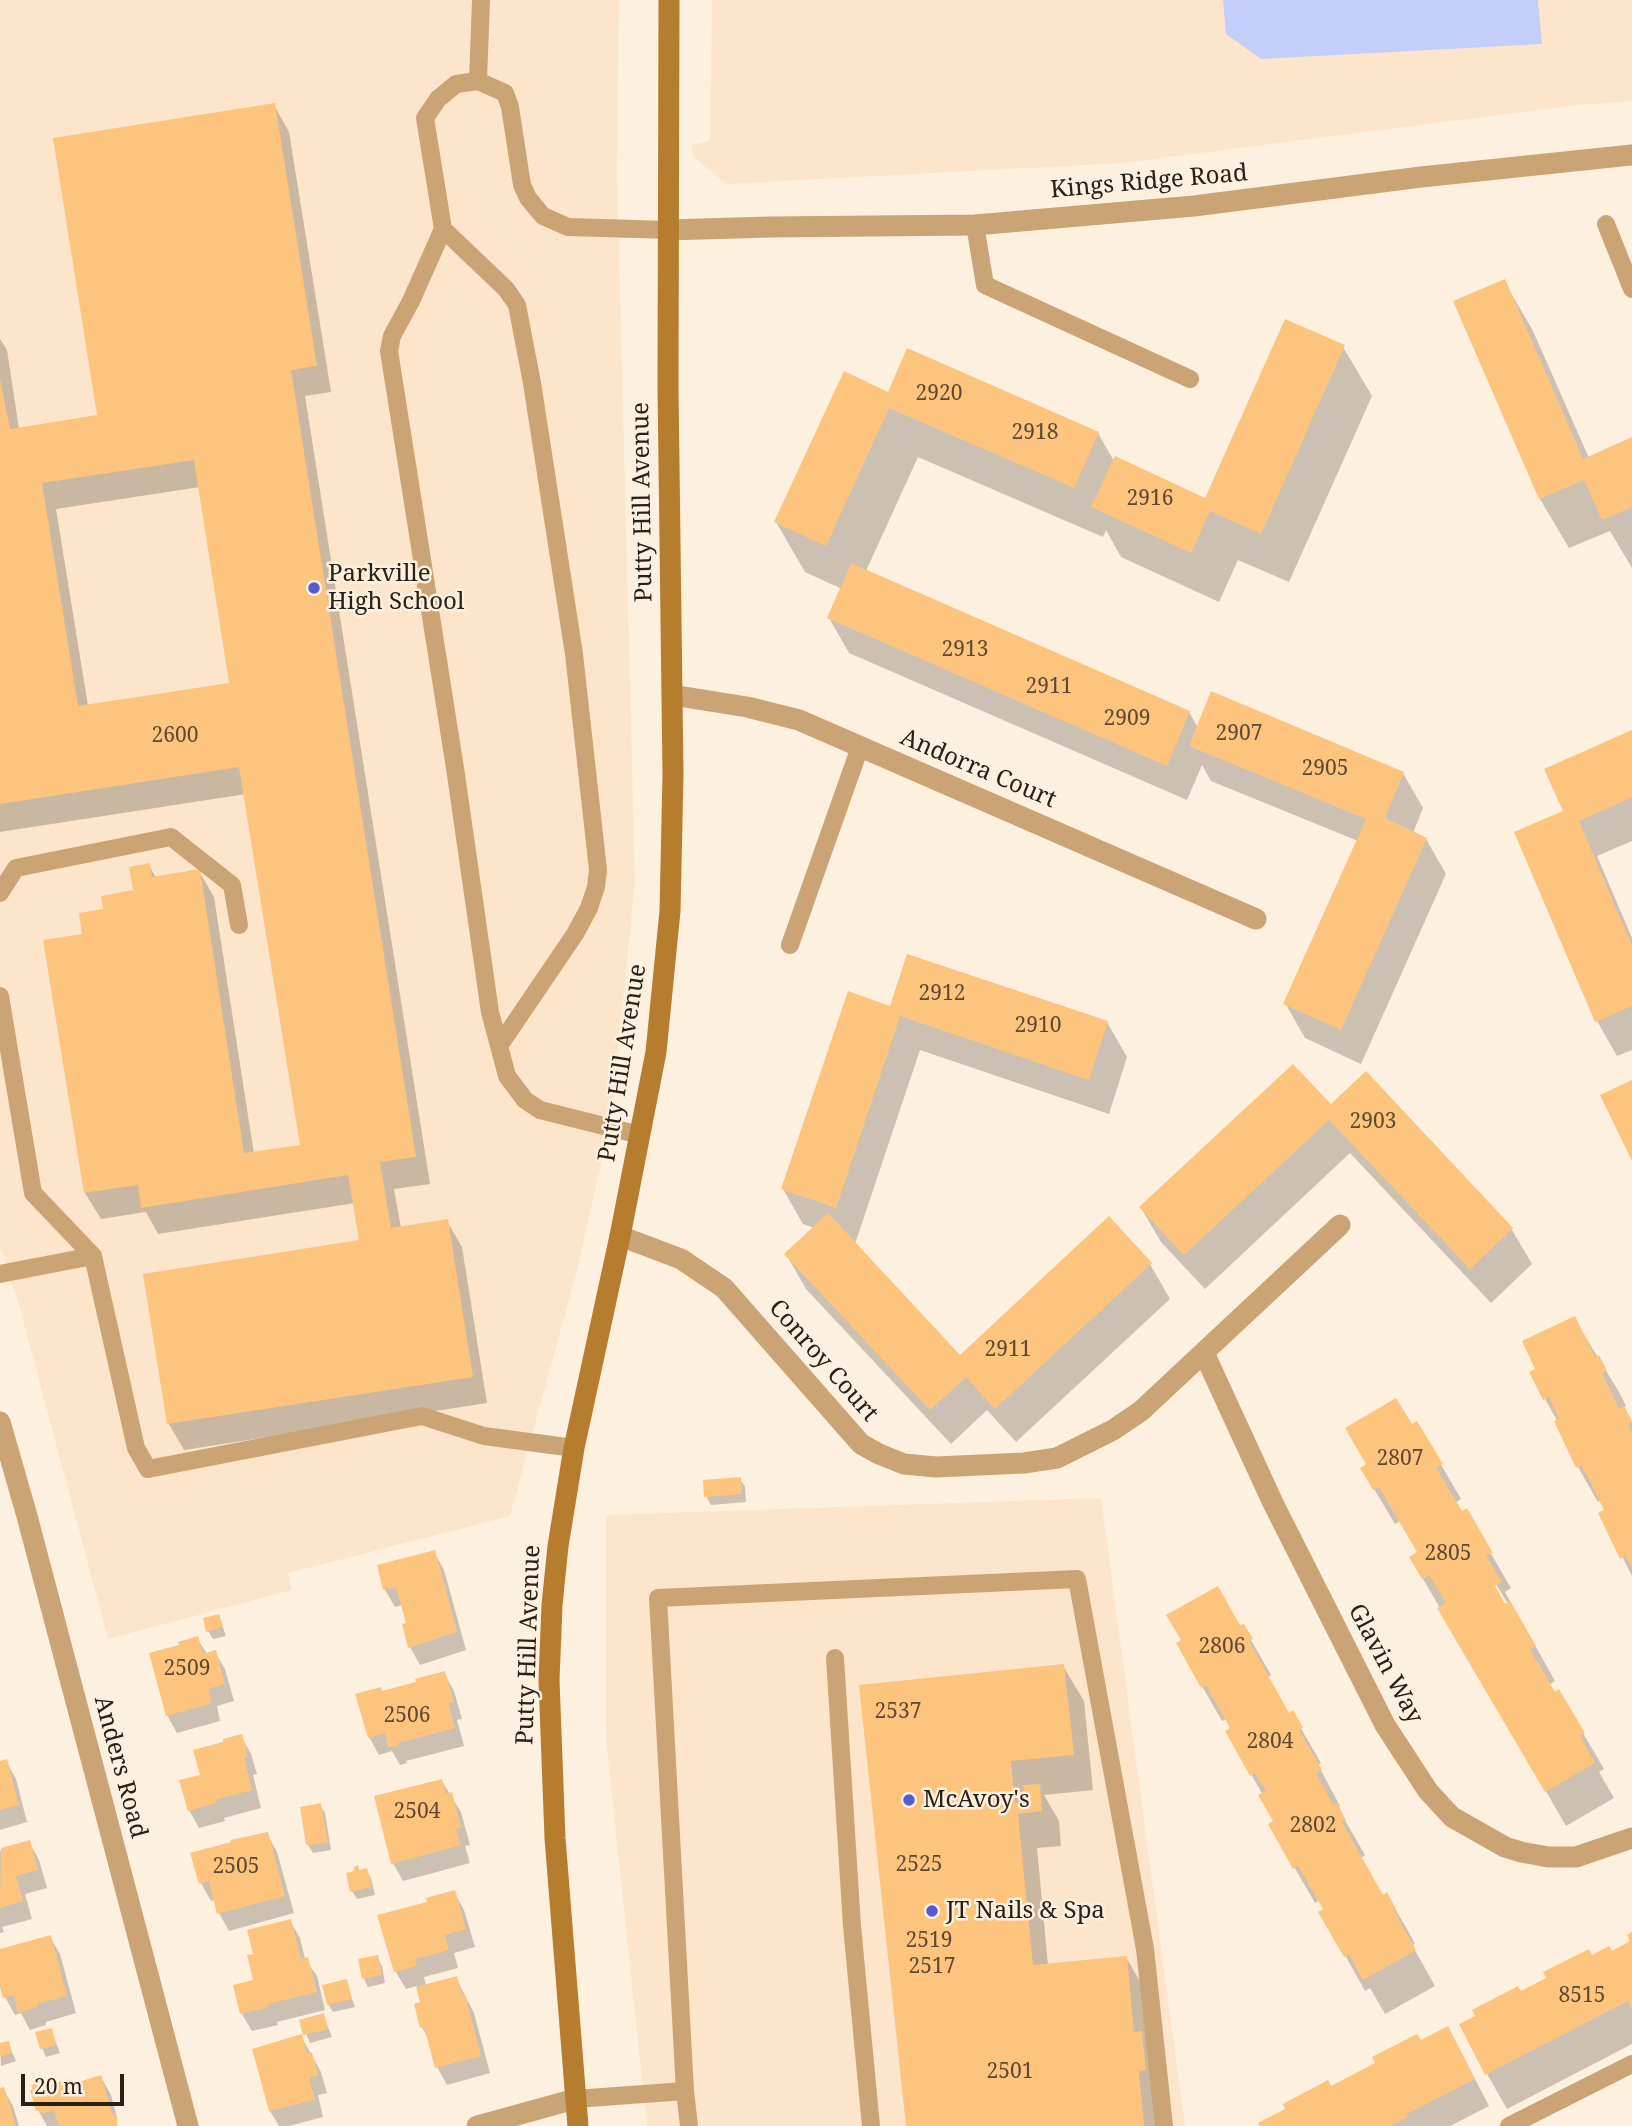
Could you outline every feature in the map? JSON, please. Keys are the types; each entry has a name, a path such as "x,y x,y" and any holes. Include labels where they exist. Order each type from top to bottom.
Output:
{"main road":[{"name":"Putty Hill Avenue","path":"578,2126 555,1838 550,1680 552,1605 558,1546 574,1448 620,1237 656,1052 670,911 673,824 668,230 669,0"}],"street":[{"name":"Kings Ridge Road","path":"668,230 975,225 1194,206 1421,177 1632,155"},
{"name":"Andorra Court","path":"671,695 747,707 799,720 1256,919"},
{"name":"Conroy Court","path":"620,1237 681,1259 712,1278 738,1303 861,1444 904,1464 936,1467 1024,1463 1057,1458 1113,1430 1141,1411 1340,1225"},
{"name":"Glavin Way","path":"1204,1353 1273,1503 1385,1725 1427,1791 1452,1816 1505,1847 1521,1852 1548,1857 1576,1857 1632,1838"},
{"name":"Anders Road","path":"0,1422 188,2126"},
{"path":"477,2126 575,2099"}],"lane":[{"path":"478,81 481,0"},
{"path":"640,1135 540,1110 524,1100 507,1076 490,1012 456,768 389,351 391,336 411,301 443,229 425,118 450,88 478,81 500,90 508,100 522,185 528,198 543,216 568,227 668,230"},
{"path":"1606,224 1632,289"},
{"path":"975,225 985,285 1190,379"},
{"path":"443,229 506,289 517,305 574,654 598,870 596,887 580,925 499,1046"},
{"path":"790,945 860,747"},
{"path":"0,893 16,868 171,837 232,885 239,925"},
{"path":"0,996 33,1193 93,1256 136,1448 149,1469 422,1416 484,1436 574,1448"},
{"path":"0,1274 93,1256"},
{"path":"689,2126 658,1598 1077,1579 1145,1949 1164,2126"},
{"path":"835,1658 852,1926 871,2126"},
{"path":"1509,2126 1632,2064"},
{"path":"575,2099 685,2091"}],"shaded area":[{"name":"Parkville High School","path":"0,0 619,0 617,175 635,882 611,1120 577,1270 510,1516 288,1573 292,1590 108,1639 19,1305 0,1246"},
{"path":"712,0 1632,0 1632,101 1578,105 1122,163 726,184 693,156 691,145 710,141"},
{"path":"1223,0 1538,0 1542,44 1261,59 1226,34"},
{"path":"1101,1498 1185,2126 647,2126 606,1739 606,1515"}],"building":[{"path":"275,103 317,366 291,370 416,1157 380,1162 391,1228 448,1219 473,1377 167,1424 143,1274 359,1240 348,1175 141,1208 138,1185 84,1193 43,940 82,934 79,913 103,909 101,896 133,890 129,867 150,863 152,877 200,869 244,1153 300,1145 239,767 0,804 0,379 10,429 97,415 53,138","holes":["194,460 229,683 78,706 42,483"]},
{"path":"1505,279 1583,459 1632,437 1632,507 1602,520 1584,480 1539,499 1453,301"},
{"path":"1285,319 1345,345 1261,534 1210,511 1191,553 1091,507 1115,456 1205,498"},
{"path":"907,348 1099,432 1074,488 889,408 826,546 774,522 844,371 888,392"},
{"path":"851,563 1190,711 1167,766 827,618"},
{"path":"1211,691 1404,772 1385,818 1427,838 1341,1030 1283,1004 1366,819 1189,746"},
{"path":"1632,730 1632,797 1579,821 1632,946 1632,1006 1595,1022 1514,832 1563,811 1544,769"},
{"path":"907,954 1108,1021 1089,1080 900,1016 836,1208 781,1189 848,991 890,1006"},
{"path":"1293,1064 1331,1104 1366,1071 1513,1228 1470,1269 1329,1120 1184,1255 1139,1207"},
{"path":"1632,1080 1632,1161 1600,1095"},
{"path":"828,1213 960,1355 1109,1216 1152,1263 995,1409 966,1377 930,1410 784,1254"},
{"path":"1575,1316 1595,1357 1599,1355 1607,1371 1602,1373 1619,1409 1624,1406 1632,1421 1628,1425 1632,1432 1632,1569 1626,1556 1620,1559 1598,1513 1604,1510 1582,1465 1576,1468 1554,1421 1559,1419 1549,1397 1543,1400 1529,1372 1535,1369 1522,1341"},
{"path":"1396,1398 1412,1424 1417,1421 1443,1464 1436,1468 1462,1511 1467,1508 1493,1553 1486,1556 1502,1582 1495,1586 1505,1604 1510,1601 1536,1646 1530,1649 1555,1692 1559,1689 1585,1733 1580,1736 1595,1763 1545,1792 1437,1608 1446,1603 1429,1575 1422,1579 1409,1557 1417,1552 1379,1487 1373,1490 1360,1468 1366,1464 1345,1428"},
{"path":"741,1477 742,1494 704,1497 703,1480"},
{"path":"435,1550 457,1632 408,1648 402,1624 406,1623 396,1587 383,1590 377,1565"},
{"path":"1218,1586 1240,1625 1244,1624 1253,1639 1249,1641 1289,1713 1293,1710 1303,1727 1299,1730 1322,1770 1316,1774 1333,1805 1337,1803 1346,1820 1342,1822 1383,1895 1387,1892 1416,1950 1363,1980 1349,1954 1344,1957 1318,1912 1323,1909 1298,1866 1293,1869 1268,1824 1273,1821 1258,1795 1266,1791 1255,1773 1250,1776 1225,1731 1230,1728 1206,1685 1201,1688 1176,1643 1181,1640 1166,1615"},
{"path":"219,1614 223,1627 206,1632 203,1618"},
{"path":"198,1636 203,1654 216,1650 225,1684 208,1689 212,1703 166,1716 149,1653 179,1645 178,1642"},
{"path":"1064,1664 1074,1755 1011,1761 1015,1803 1025,1801 1023,1785 1040,1784 1042,1811 1018,1814 1033,1965 1127,1956 1134,2032 1142,2031 1146,2070 1139,2071 1144,2126 906,2126 859,1685"},
{"path":"445,1671 454,1702 448,1703 455,1728 388,1748 385,1733 368,1738 355,1694 381,1687 382,1691"},
{"path":"242,1734 248,1757 244,1758 252,1790 188,1811 179,1780 200,1775 193,1750"},
{"path":"7,1759 19,1805 0,1810 0,1761"},
{"path":"442,1779 446,1794 452,1792 461,1828 456,1829 461,1845 391,1864 374,1796"},
{"path":"321,1803 328,1842 306,1845 300,1807"},
{"path":"268,1832 285,1896 217,1914 209,1881 199,1884 190,1853 231,1842 230,1840"},
{"path":"30,1840 38,1870 16,1876 23,1901 0,1908 1,1848"},
{"path":"358,1865 359,1870 367,1868 372,1887 350,1892 346,1873 354,1871 354,1867"},
{"path":"455,1890 466,1929 445,1935 449,1950 415,1959 417,1966 394,1972 377,1915 427,1902 426,1898"},
{"path":"291,1919 301,1959 308,1957 317,1992 240,2014 233,1985 253,1980 247,1955 253,1954 247,1930"},
{"path":"1632,1932 1632,2010 1628,2001 1485,2075 1459,2024 1475,2016 1472,2010 1518,1986 1521,1991 1546,1978 1543,1972 1589,1949 1592,1955 1609,1946 1612,1951 1630,1941 1627,1935"},
{"path":"51,1935 67,1996 37,2004 37,2007 18,2013 14,1995 3,1998 0,1987 0,1949"},
{"path":"378,1955 382,1975 362,1979 358,1959"},
{"path":"457,1976 462,1995 465,1994 481,2056 435,2068 424,2027 420,2028 414,2004 420,2002 416,1987"},
{"path":"347,1979 352,1999 327,2005 322,1985"},
{"path":"324,2013 328,2029 303,2035 299,2020"},
{"path":"1448,2026 1475,2079 1407,2114 1408,2117 1391,2126 1260,2126 1258,2123 1285,2109 1283,2104 1328,2080 1331,2086 1375,2063 1372,2057 1417,2034 1421,2040"},
{"path":"52,2028 56,2045 40,2049 35,2032"},
{"path":"302,2034 307,2054 312,2052 318,2075 309,2078 315,2100 269,2111 252,2049"},
{"path":"9,2041 12,2053 0,2057 0,2043"},
{"path":"101,2075 118,2126 59,2126 54,2110 40,2114 39,2110 36,2111 31,2085 47,2081 48,2085 70,2079 72,2084"},
{"path":"4,2087 16,2126 0,2126 0,2088"}],"place":[{"name":"Parkville High School","path":"314,588"},
{"name":"McAvoy's","path":"909,1800"},
{"name":"JT Nails & Spa","path":"932,1911"}]}
